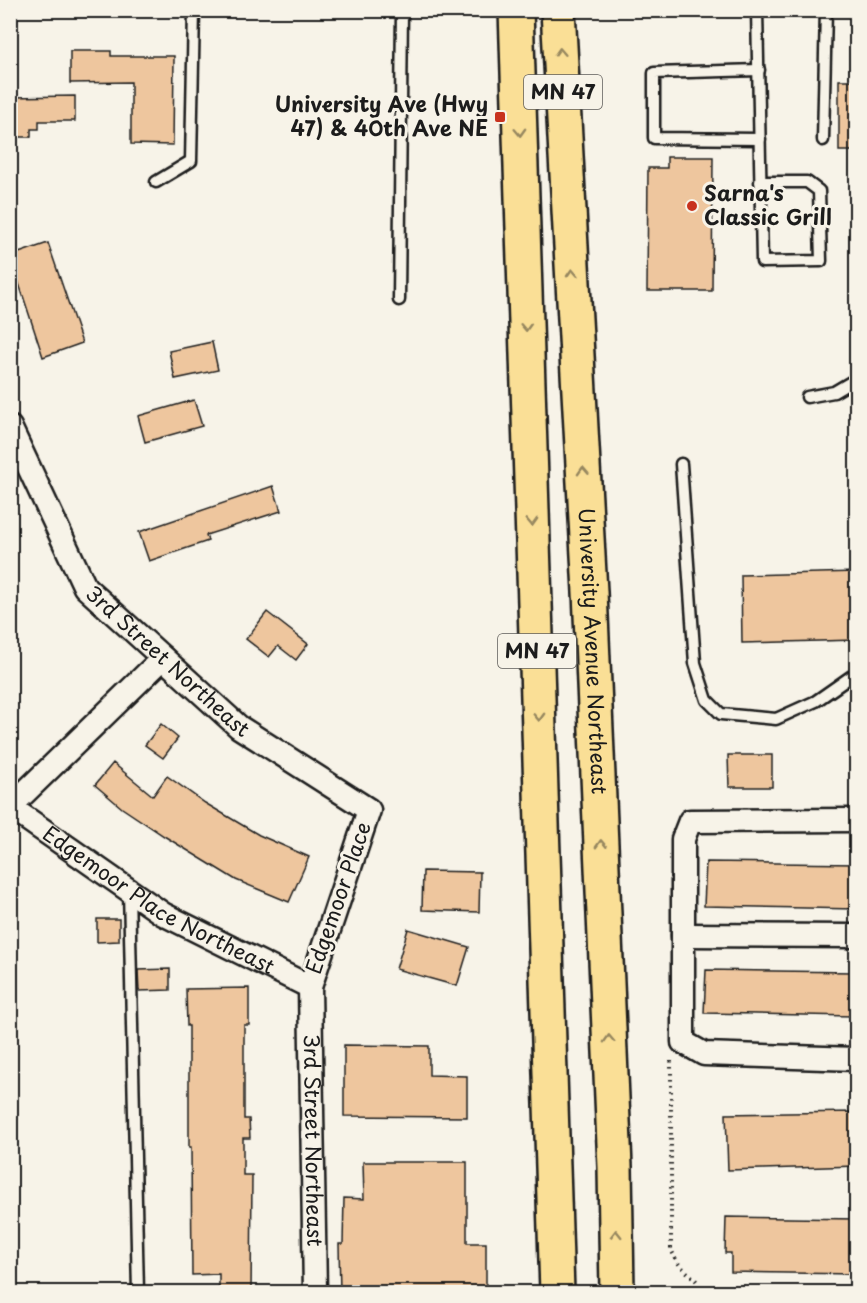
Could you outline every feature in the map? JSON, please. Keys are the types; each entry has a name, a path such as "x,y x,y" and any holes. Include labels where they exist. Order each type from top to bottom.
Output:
{"main road":[{"name":"MN 47","path":"516,10 557,1293"},
{"name":"University Avenue Northeast","path":"558,10 590,592 614,1155 617,1293"}],"street":[{"name":"3rd Street Northeast","path":"10,427 85,587 239,727 369,810"},
{"path":"11,807 163,658"},
{"name":"Edgemoor Place Northeast","path":"11,807 163,914 310,987"},
{"name":"Edgemoor Place","path":"310,987 369,810"},
{"path":"856,820 690,821 684,839 684,1042 704,1054 856,1059"},
{"path":"684,935 856,936"},
{"name":"3rd Street Northeast","path":"310,987 315,1293"}],"lane":[{"path":"156,182 192,161 194,10"},
{"path":"399,300 402,10"},
{"path":"758,10 760,182 762,262 821,261 819,191 807,182 760,182"},
{"path":"823,140 826,10"},
{"path":"759,70 654,73 654,138 760,139"},
{"path":"807,397 834,392 856,379"},
{"path":"681,464 694,663 707,700 721,714 776,719 816,700 856,673"},
{"path":"129,890 138,1293"}],"path":[{"path":"684,1042 671,1053 671,1250 680,1265 700,1284 702,1293"}],"building":[{"path":"70,51 111,51 111,56 174,56 173,145 131,144 131,82 70,83"},
{"path":"839,80 856,80 856,151 839,151"},
{"path":"75,96 75,121 39,121 39,129 31,129 31,137 10,137 10,97"},
{"path":"667,157 713,157 712,291 647,291 648,168 667,168"},
{"path":"48,243 82,343 43,357 10,256"},
{"path":"212,342 218,370 175,379 169,351"},
{"path":"194,400 202,426 145,442 138,416"},
{"path":"273,486 281,511 206,535 208,541 149,561 139,532"},
{"path":"856,572 856,640 742,643 741,575"},
{"path":"267,612 308,644 296,660 278,646 269,657 246,639"},
{"path":"161,724 178,738 163,758 145,745"},
{"path":"728,755 772,755 772,787 729,787"},
{"path":"113,763 153,796 167,776 205,803 259,835 309,857 289,902 236,880 122,808 95,785"},
{"path":"706,862 856,864 856,909 704,906"},
{"path":"423,871 480,872 479,912 422,910"},
{"path":"97,919 119,919 119,941 97,942"},
{"path":"408,929 469,947 457,986 396,969"},
{"path":"170,969 170,990 139,991 138,970"},
{"path":"706,970 853,972 853,1016 704,1013"},
{"path":"249,988 249,1025 244,1025 244,1119 249,1119 250,1138 243,1138 243,1175 252,1175 251,1293 219,1293 219,1274 192,1275 189,1026 187,1026 186,989"},
{"path":"344,1045 429,1046 429,1075 467,1076 467,1117 344,1116"},
{"path":"856,1112 856,1166 728,1170 726,1114"},
{"path":"363,1162 467,1162 467,1243 486,1243 486,1293 340,1293 339,1244 343,1244 344,1198 364,1199"},
{"path":"726,1217 856,1219 856,1274 731,1272 731,1253 725,1253"}],"place":[{"name":"University Ave (Hwy 47) & 40th Ave NE","path":"500,117"},
{"name":"Sarna's Classic Grill","path":"692,206"}]}
